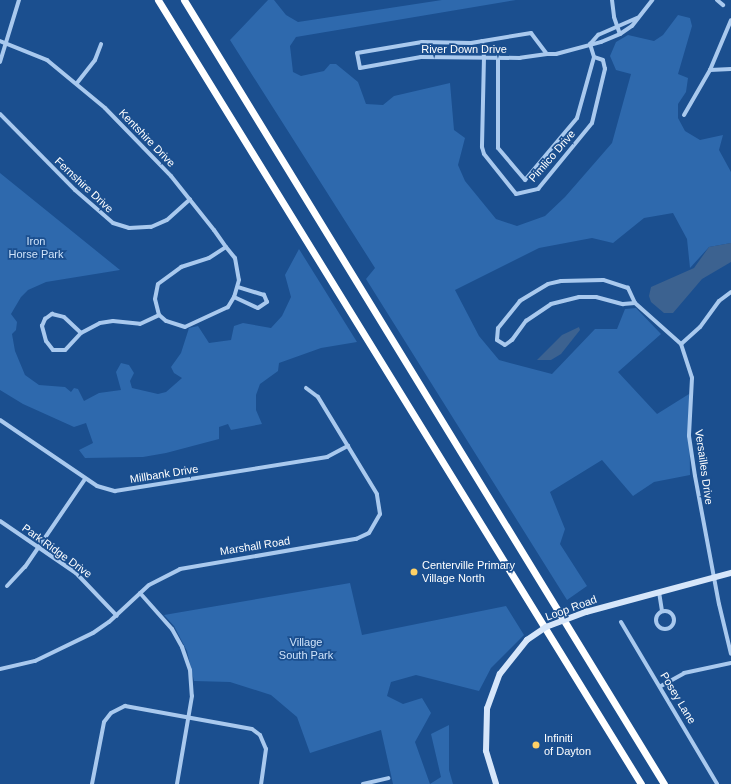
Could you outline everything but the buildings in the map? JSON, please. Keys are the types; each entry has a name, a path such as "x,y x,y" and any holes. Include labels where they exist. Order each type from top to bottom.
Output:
{"highway":[{"path":"158,0 641,784"},
{"path":"184,0 664,784"},
{"path":"614,703 670,784"}],"street":[{"path":"0,62 19,0"},
{"path":"612,0 620,34"},
{"name":"River Down Drive","path":"547,54 531,33 471,43 422,42 357,53 360,68 421,57 520,58 566,52 601,42 620,34 632,26 652,0"},
{"path":"717,0 723,5"},
{"name":"River Down Drive","path":"590,44 598,36 637,18"},
{"path":"684,115 710,70 731,20"},
{"name":"Kentshire Drive","path":"0,40 40,56 77,83 132,134 190,199 226,247 238,266 238,287"},
{"name":"Pimlico Drive","path":"482,41 484,57 482,147 484,154 516,194 538,189 592,123 604,69 603,60 594,56"},
{"path":"77,83 95,60 101,44"},
{"name":"Pimlico Drive","path":"498,57 498,148 525,180 577,118 594,56 590,44"},
{"path":"710,70 731,69"},
{"name":"Fernshire Drive","path":"0,114 8,125 96,210 113,223 129,228 151,227 167,220 190,199"},
{"path":"226,247 209,258 181,267 158,284 154,295 160,315 170,324 185,326 224,310 234,297 238,287 264,295 267,302 258,308 234,297"},
{"path":"635,303 623,304 596,297 562,300 538,311 505,345 497,340 498,328 520,301 548,284 561,281 603,280 628,288 635,303 681,344 694,333 719,301 731,292"},
{"path":"81,333 64,317 58,314 48,316 42,326 48,345 58,351 65,350 81,333 100,323 113,321 140,324 160,315"},
{"name":"Versailles Drive","path":"681,344 687,360 693,389 690,446 714,577 731,654"},
{"name":"Marshall Road","path":"0,669 35,661 97,630 117,616 140,593 168,573 193,565 356,539 367,534 379,519 381,504 377,494 318,397 306,388"},
{"name":"Millbank Drive","path":"0,420 102,488 119,490 326,457 348,446"},
{"path":"7,586 39,547 85,478"},
{"name":"Park Ridge Drive","path":"0,521 83,579 117,616"},
{"name":"Loop Road","path":"496,784 486,751 487,709 500,674 527,640 546,627 586,612 731,573"},
{"path":"659,592 662,611"},
{"path":"140,593 166,621 182,646 191,683 189,717 177,784"},
{"path":"662,611 671,613 674,618 674,624 667,630 658,627 656,621 657,615 662,611"},
{"name":"Posey Lane","path":"621,622 661,686 717,784"},
{"path":"661,686 684,673 731,663"},
{"path":"92,784 102,726 111,713 130,706 246,727 256,732 266,749 261,784"},
{"path":"363,784 388,778"}],"green space":[{"path":"268,0 274,0 286,15 298,22 442,0 516,0 296,37 290,46 293,72 301,76 324,71 330,64 336,64 358,82 366,104 383,105 394,96 450,83 454,130 465,138 458,165 465,181 496,219 517,226 545,216 565,197 612,143 631,74 616,70 610,56 616,42 628,35 654,41 663,35 678,15 690,18 692,26 678,74 688,78 686,92 678,104 678,118 685,131 700,140 723,135 719,150 731,172 731,243 709,247 690,268 687,239 673,213 644,218 613,243 592,238 539,248 455,290 479,336 499,360 552,374 595,329 617,329 625,309 636,308 661,334 618,372 657,414 689,394 690,475 654,482 633,496 602,460 550,492 565,529 560,544 587,586 567,600 366,279 375,268 230,40"},
{"name":"Iron Horse Park","path":"0,173 120,270 46,282 28,290 21,297 11,314 17,322 16,330 12,334 15,351 25,375 39,385 65,387 71,392 74,388 78,389 84,401 99,393 121,390 116,372 121,363 129,365 134,373 130,381 132,388 158,394 166,392 182,378 174,373 171,367 181,353 189,328 198,326 209,343 231,340 234,326 243,323 271,328 282,316 291,297 285,275 299,249 357,342 321,348 279,363 278,371 260,384 256,395 256,410 262,424 231,430 228,424 219,427 219,439 166,453 143,457 85,458 79,450 93,443 86,423 74,427 23,404 0,390"},
{"name":"Village South Park","path":"350,583 362,635 506,606 524,635 491,668 479,691 416,675 391,682 387,696 403,704 422,698 431,713 415,742 430,784 393,784 381,730 310,753 297,717 271,695 230,682 194,681 187,651 174,626 164,615"},
{"path":"449,725 449,770 453,784 430,784 441,777 431,734"}],"shaded area":[{"path":"731,243 731,262 702,279 673,313 664,313 651,302 649,296 651,287 694,268 709,247"},
{"path":"579,327 580,330 561,354 551,360 537,360 562,335"}],"place":[{"name":"Centerville Primary Village North","path":"414,572"},
{"name":"Infiniti of Dayton","path":"536,745"}]}
